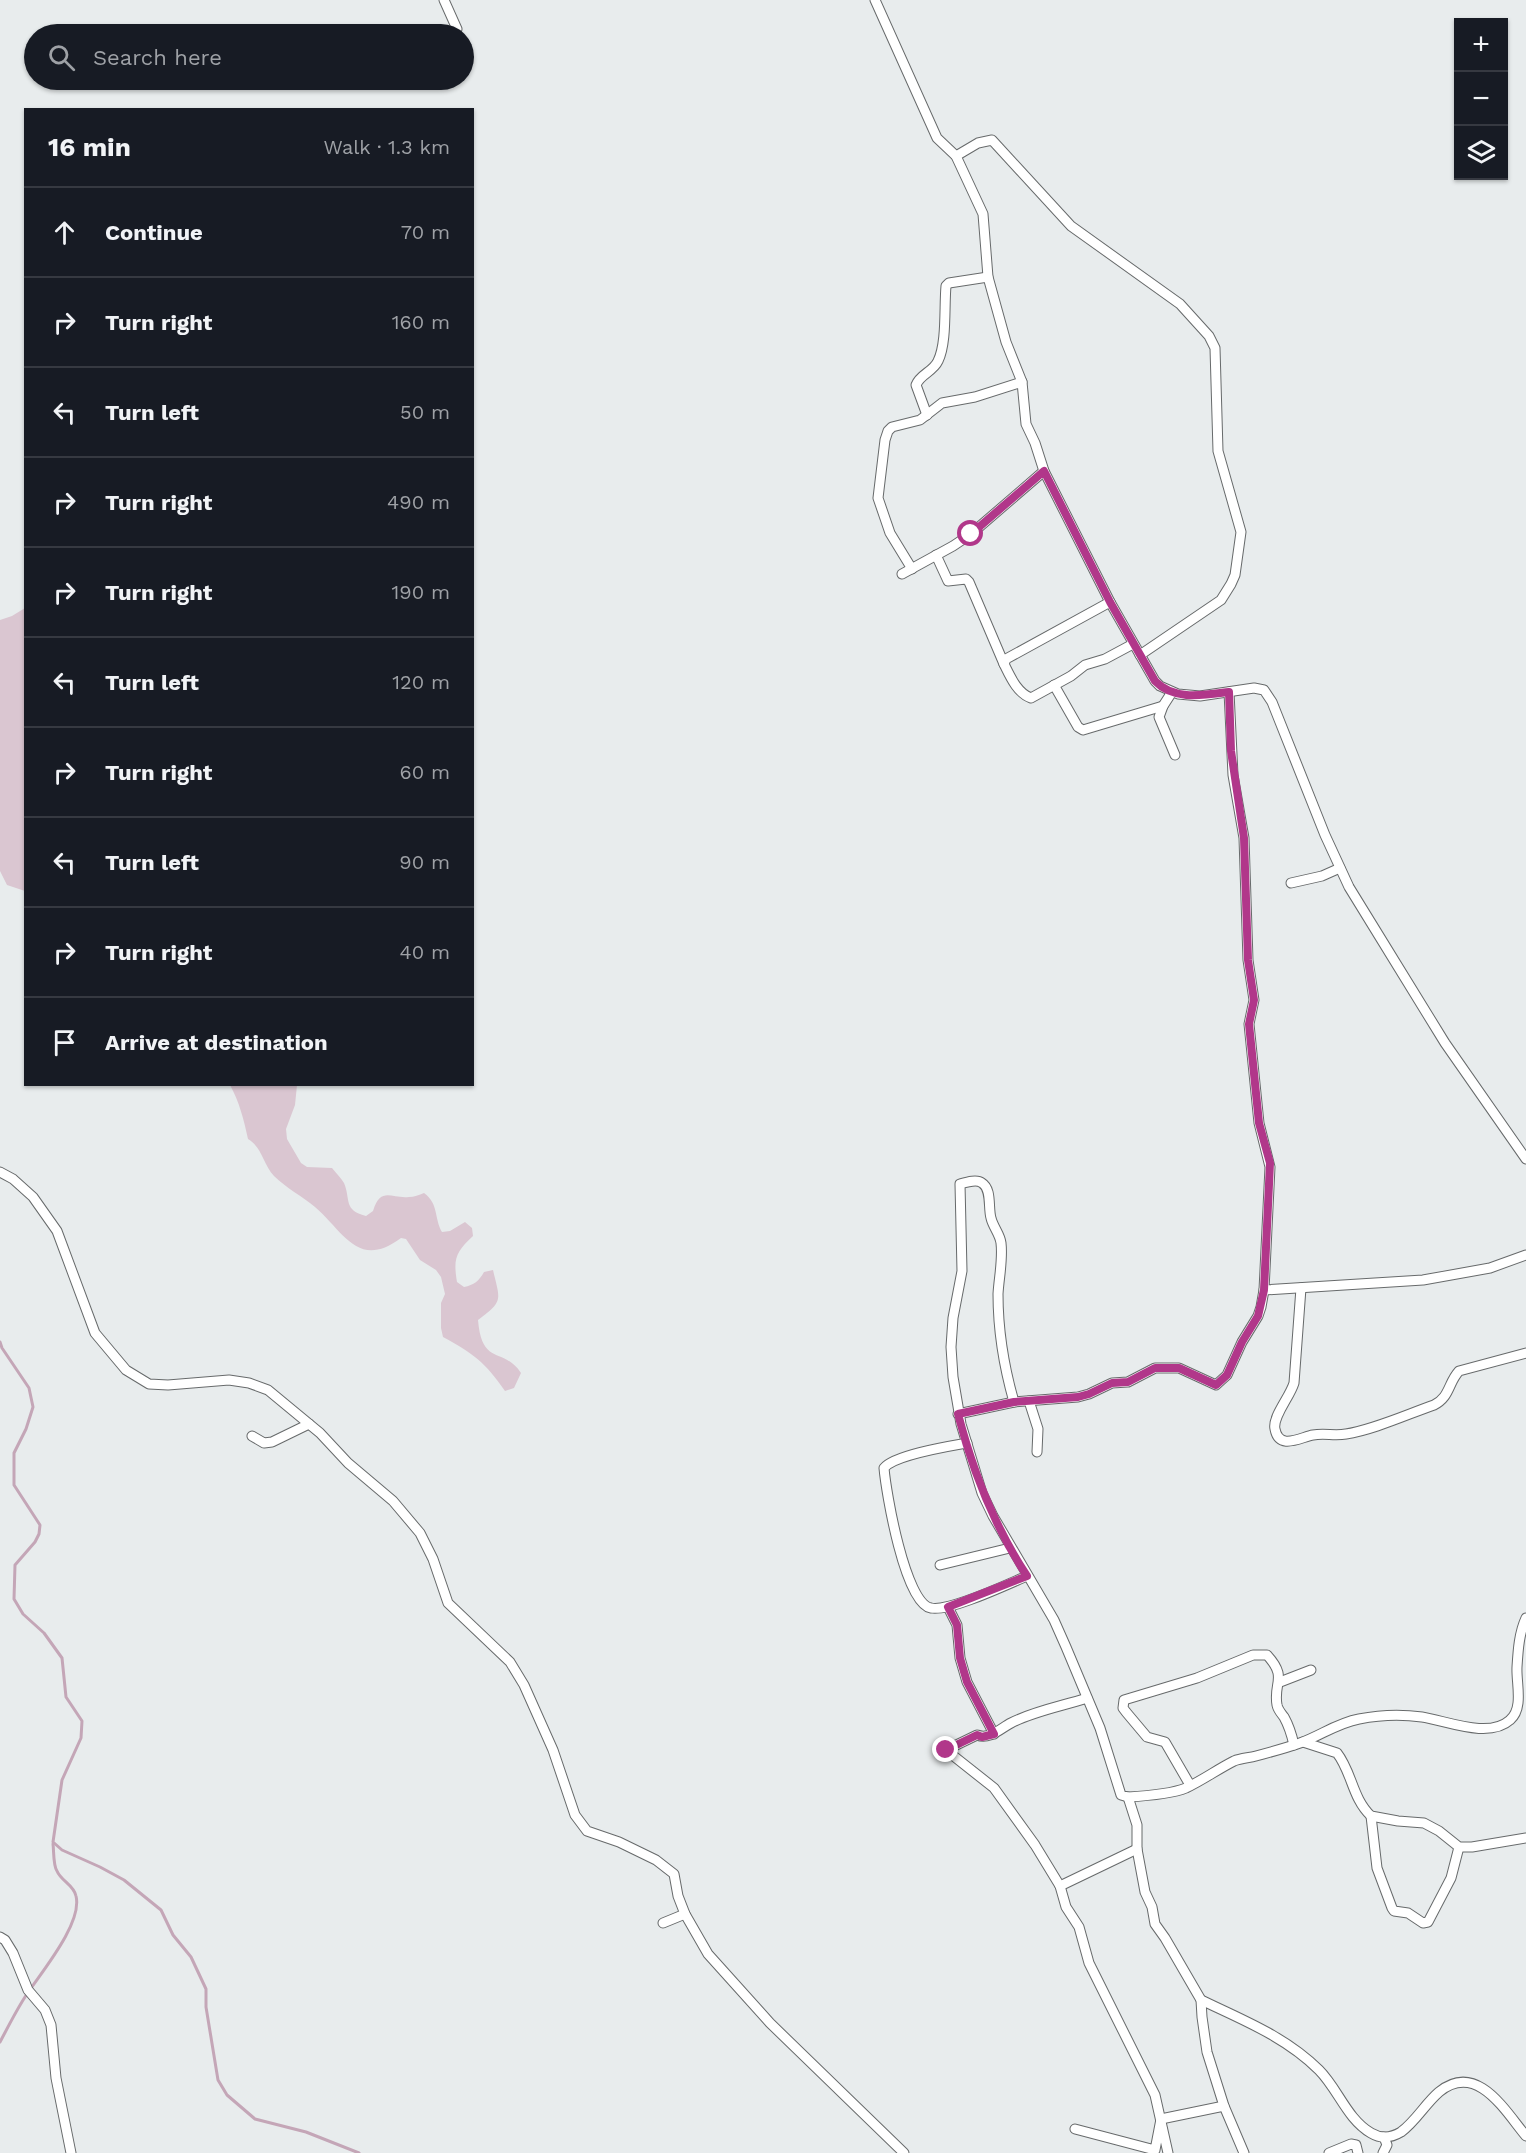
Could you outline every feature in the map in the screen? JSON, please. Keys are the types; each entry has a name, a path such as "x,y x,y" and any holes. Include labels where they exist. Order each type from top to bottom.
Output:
{"street":[{"path":"444,0 455,24"},
{"path":"875,0 937,138 956,156 982,214 988,277 1006,342 1022,382 1026,424 1035,442 1044,471 1133,644 1155,681 1172,692 1200,696 1254,688 1261,688 1266,692 1279,718 1340,868 1445,1042 1526,1159"},
{"path":"956,156 978,143 992,140 1071,226 1180,304 1209,336 1215,348 1218,457 1240,532 1235,575 1221,600 1140,655"},
{"path":"927,416 915,385 933,369 938,361 946,317 946,286 949,283 988,277"},
{"path":"912,569 890,533 880,504 878,491 888,431 892,427 920,420 942,403 975,397 1022,382"},
{"path":"902,574 971,534 1044,471"},
{"path":"936,555 948,581 966,579 969,582 1004,664 1017,687 1028,698 1071,676 1084,665 1105,659 1133,644"},
{"path":"1004,664 1006,659 1038,640 1063,629 1110,602"},
{"path":"1054,686 1078,727 1083,730 1163,706"},
{"path":"1172,692 1159,717 1175,755"},
{"path":"958,1414 1014,1402 1089,1394 1112,1383 1128,1382 1155,1368 1179,1368 1216,1385 1227,1375 1242,1342 1258,1316 1264,1290 1270,1163 1259,1123 1249,1024 1254,1000 1248,960 1244,838 1232,759 1229,692"},
{"path":"1291,883 1322,876 1340,868"},
{"path":"0,1172 13,1179 33,1197 57,1231 95,1333 126,1370 149,1384 168,1385 229,1380 249,1383 268,1390 309,1424 348,1464 393,1502 420,1533 433,1559 448,1603 510,1662 524,1685 553,1750 579,1823 587,1830 656,1860 674,1874 678,1896 685,1914 708,1954 740,1992 789,2042 825,2074 861,2113 904,2153"},
{"path":"1014,1402 999,1329 998,1291 1001,1241 991,1219 988,1191 985,1185 981,1182 960,1184 962,1271 953,1318 951,1347 958,1414 982,1493 1010,1548 1054,1620 1100,1728 1121,1795 1145,1796 1185,1788 1236,1760 1299,1744 1334,1727 1374,1716 1423,1717 1482,1728 1503,1725 1516,1711 1520,1641 1526,1618"},
{"path":"1264,1290 1423,1280 1490,1268 1526,1255"},
{"path":"1301,1288 1294,1383 1290,1396 1279,1412 1274,1426 1282,1440 1294,1442 1315,1435 1348,1434 1424,1408 1444,1399 1459,1371 1526,1353"},
{"path":"1029,1401 1038,1429 1037,1452"},
{"path":"252,1436 264,1443 272,1442 309,1424"},
{"path":"967,1443 924,1452 889,1463 884,1468 906,1575 922,1603 933,1609 948,1607 1027,1576"},
{"path":"940,1565 1010,1548"},
{"path":"948,1607 957,1625 960,1658 967,1682 994,1734"},
{"path":"1190,1785 1165,1742 1147,1737 1123,1708 1124,1700 1197,1678 1253,1655 1267,1655 1274,1663 1280,1682 1276,1692 1277,1708 1299,1744 1337,1753 1345,1766 1358,1800 1371,1816 1377,1868 1394,1911 1406,1912 1423,1923 1428,1922 1450,1878 1458,1847"},
{"path":"1280,1682 1311,1670"},
{"path":"1087,1698 1013,1722 994,1734 982,1737 977,1735 946,1748 946,1752 994,1788 1035,1845 1060,1886 1066,1907 1079,1927 1089,1963 1155,2095 1167,2153"},
{"path":"1128,1797 1137,1825 1137,1849 1145,1892 1152,1907 1155,1924 1201,2001 1207,2052 1224,2106 1244,2153"},
{"path":"1371,1816 1424,1823 1458,1847 1472,1847 1526,1838"},
{"path":"1060,1886 1137,1849"},
{"path":"663,1923 685,1914"},
{"path":"0,1936 13,1953 28,1990 45,2010 51,2025 56,2078 71,2153"},
{"path":"1201,2001 1262,2028 1303,2055 1322,2072 1358,2124 1371,2133 1383,2137 1394,2136 1409,2126 1441,2090 1465,2081 1480,2085 1496,2099 1526,2136"},
{"path":"1161,2119 1224,2106"},
{"path":"1075,2128 1155,2150 1161,2119"},
{"path":"1383,2137 1387,2145 1383,2153"},
{"path":"1329,2153 1353,2144 1356,2145 1358,2153"}],"shaded area":[{"path":"24,609 24,891 7,885 0,871 0,620"},
{"path":"230,1086 297,1086 295,1105 286,1129 287,1139 301,1163 307,1167 332,1168 344,1183 349,1204 359,1214 366,1216 373,1211 376,1203 383,1196 411,1197 424,1193 434,1206 442,1232 450,1231 465,1222 472,1228 473,1236 457,1256 455,1267 457,1282 464,1287 468,1286 476,1282 484,1272 493,1270 498,1299 496,1304 478,1320 480,1335 489,1350 514,1365 521,1373 514,1388 505,1391 478,1360 443,1337 441,1303 445,1294 441,1277 436,1270 420,1260 406,1239 401,1238 386,1247 374,1250 363,1249 353,1244 315,1207 274,1176 256,1146 248,1139"}],"waterway":[{"path":"0,1342 29,1388 33,1407 26,1429 14,1453 14,1485 40,1525 35,1542 15,1565 14,1599 23,1614 44,1633 62,1658 66,1697 82,1721 81,1738 62,1780 53,1842 62,1850 124,1880 161,1910 173,1935 191,1957 206,1989 206,2007 218,2080 227,2095 255,2119 306,2132 359,2153"},
{"path":"0,2042 15,2013 58,1949 73,1921 76,1907 75,1892 61,1878 56,1868 53,1844"}],"route":[{"path":"946,1750 946,1748 977,1735 982,1737 994,1734 967,1682 960,1658 957,1625 948,1607 1027,1576 982,1493 958,1414 1014,1402 1078,1397 1112,1383 1128,1382 1155,1368 1179,1368 1216,1385 1227,1375 1261,1307 1264,1290 1270,1167 1259,1123 1249,1024 1254,1000 1248,960 1244,838 1233,775 1229,692 1200,696 1186,695 1172,692 1155,681 1110,602 1044,471 971,534"}]}
